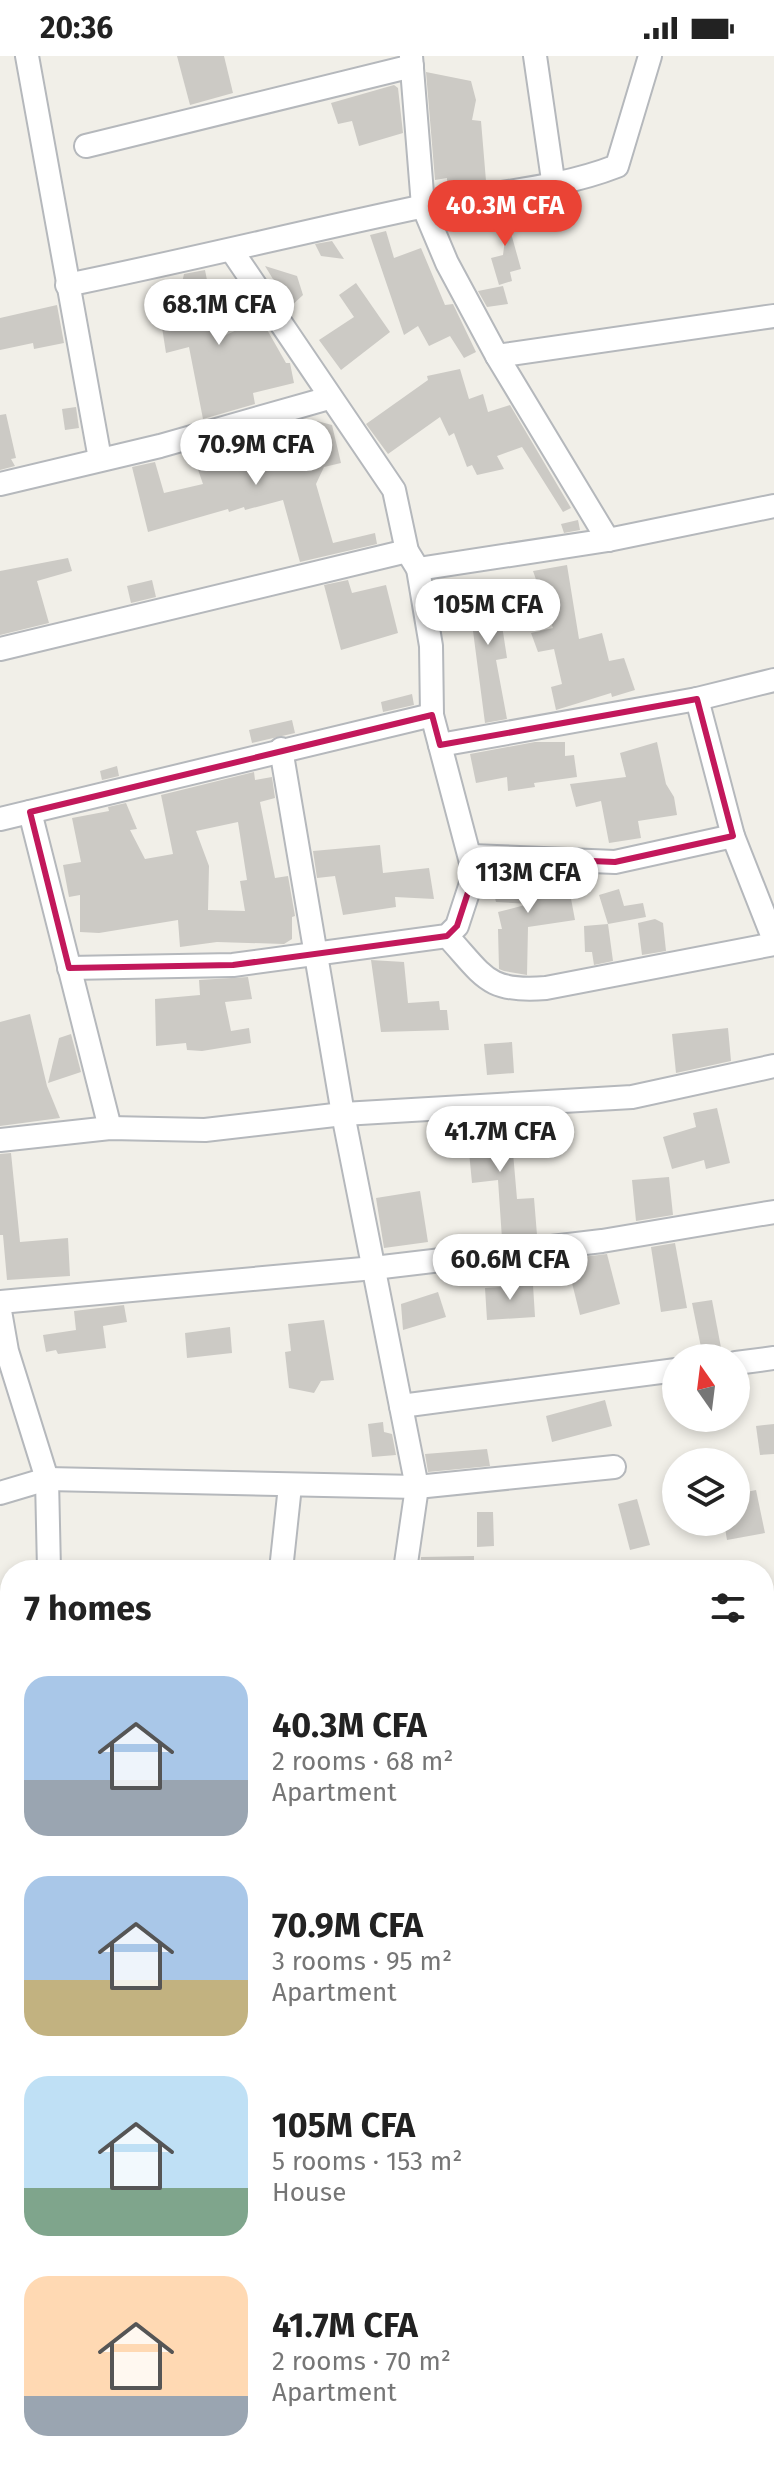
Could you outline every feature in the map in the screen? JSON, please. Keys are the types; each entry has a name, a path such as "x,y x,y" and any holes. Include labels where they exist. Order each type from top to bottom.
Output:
{"street":[{"path":"27,56 100,459"},
{"path":"535,56 554,187"},
{"path":"67,285 232,251 423,206 554,187 617,166 650,56"},
{"path":"86,146 411,61 423,206 447,263 497,356 608,540"},
{"path":"69,968 233,965 447,936 457,926 474,874 432,715 431,646 394,490 232,251"},
{"path":"497,356 774,316"},
{"path":"0,484 329,398"},
{"path":"0,649 413,560 608,540 774,506"},
{"path":"440,745 697,699 774,680"},
{"path":"447,936 485,977 513,991 546,988 774,942 733,836 697,699"},
{"path":"0,819 432,715"},
{"path":"281,749 343,1114 417,1487 406,1560"},
{"path":"30,812 110,1128"},
{"path":"471,856 615,862 733,836"},
{"path":"0,1140 110,1128 205,1130 343,1114 632,1097 774,1066"},
{"path":"0,1302 374,1268 602,1241 774,1212"},
{"path":"0,1311 4,1352 47,1479 49,1560"},
{"path":"750,1361 774,1358"},
{"path":"401,1406 662,1372"},
{"path":"0,1493 47,1479 417,1487 614,1467"},
{"path":"282,1560 290,1486"}],"highlighted area":[{"path":"697,699 733,836 615,862 471,856 474,874 457,926 447,936 233,965 69,968 30,812 432,715 440,745"}],"building":[{"path":"177,56 224,56 233,93 190,105"},
{"path":"426,72 471,81 476,100 472,120 481,121 486,181 447,187 447,178 435,180"},
{"path":"394,85 398,88 403,133 359,146 352,121 338,124 331,103"},
{"path":"519,212 509,226 521,269 510,272 512,281 499,285 491,258 503,255 506,231 489,229 486,217"},
{"path":"386,231 394,258 421,248 445,305 453,304 476,352 464,358 450,336 429,346 418,326 404,335 370,235"},
{"path":"332,241 344,259 321,256 315,244"},
{"path":"265,266 297,276 303,295 290,307"},
{"path":"205,270 208,285 230,281 234,296 211,302 217,339 261,319 286,363 290,363 294,383 253,393 255,404 203,419 189,347 166,353 161,321 154,322 149,300 180,292 184,274"},
{"path":"356,283 390,332 341,370 319,340 354,317 339,295"},
{"path":"503,286 508,304 487,307 478,291"},
{"path":"57,305 64,343 34,349 33,343 0,350 0,318"},
{"path":"460,369 469,399 483,394 488,412 510,405 571,508 563,512 522,447 497,456 504,469 477,475 472,465 467,467 454,433 449,436 440,417 388,454 366,424 428,380 427,376"},
{"path":"76,407 79,428 65,430 62,409"},
{"path":"6,414 16,458 11,459 15,466 0,470 0,415"},
{"path":"317,421 332,425 341,463 324,467 316,484 333,543 375,533 377,544 300,562 283,500 245,510 244,507 229,512 228,509 148,532 132,467 155,462 164,493 203,484 192,452 229,441 231,447 300,433 298,427"},
{"path":"578,520 580,530 564,533 561,524"},
{"path":"68,558 72,571 37,581 49,623 0,635 0,571"},
{"path":"567,565 579,639 602,633 609,661 624,658 635,690 612,697 611,693 556,710 551,687 562,684 554,649 538,652 531,633 553,628 533,571"},
{"path":"152,580 156,597 131,603 127,586"},
{"path":"348,580 352,593 386,585 398,633 341,650 324,585"},
{"path":"495,580 507,658 496,660 507,719 485,723 467,585"},
{"path":"412,694 414,705 383,712 381,702"},
{"path":"292,720 295,733 252,743 249,730"},
{"path":"535,742 565,742 565,756 574,755 577,777 534,783 535,787 508,791 507,777 476,783 470,754"},
{"path":"657,742 666,784 674,797 677,815 638,821 641,838 609,843 601,801 576,807 570,784 626,777 620,753"},
{"path":"117,766 119,776 102,780 100,771"},
{"path":"254,772 255,780 272,777 275,798 260,802 275,878 288,876 295,916 292,917 292,939 284,944 217,942 180,947 178,920 99,933 80,932 80,895 69,897 63,865 81,862 72,818 109,811 108,807 126,803 137,829 130,830 145,859 173,854 161,795","holes":["238,822 247,880 240,881 245,911 208,910 209,866 196,831"]},
{"path":"380,845 383,873 429,868 434,899 395,897 396,907 343,915 335,876 317,878 313,851"},
{"path":"551,874 551,878 563,877 569,888 575,920 528,927 527,975 499,969 498,929 502,929 498,912 529,904 496,902 490,878 513,876 515,882"},
{"path":"619,889 624,906 643,903 646,917 608,924 599,895"},
{"path":"655,919 663,923 666,951 642,955 638,923"},
{"path":"608,924 613,961 594,965 592,952 585,952 584,926"},
{"path":"371,960 404,962 408,1003 439,1001 440,1010 447,1010 449,1030 381,1032"},
{"path":"248,977 252,999 225,1002 231,1031 249,1028 251,1043 202,1051 187,1050 186,1043 156,1046 155,999 200,995 199,980"},
{"path":"30,1014 47,1086 60,1118 0,1126 0,1022"},
{"path":"728,1028 731,1061 676,1073 672,1034"},
{"path":"71,1034 81,1072 48,1083 59,1038"},
{"path":"512,1042 514,1073 487,1075 484,1044"},
{"path":"717,1108 730,1163 706,1169 704,1160 672,1169 663,1137 696,1127 693,1113"},
{"path":"510,1118 517,1199 534,1198 537,1235 502,1239 498,1180 472,1183 466,1121"},
{"path":"11,1153 20,1242 68,1238 70,1276 7,1280 3,1235 0,1235 0,1154"},
{"path":"669,1177 673,1215 636,1221 632,1180"},
{"path":"420,1191 428,1242 384,1248 376,1198"},
{"path":"675,1243 687,1308 661,1312 651,1247"},
{"path":"607,1254 620,1304 580,1315 566,1259"},
{"path":"533,1285 535,1317 487,1320 485,1288"},
{"path":"438,1292 446,1317 403,1330 401,1304"},
{"path":"712,1300 720,1344 700,1344 692,1303"},
{"path":"124,1305 127,1322 103,1326 106,1348 58,1354 56,1350 46,1352 43,1335 76,1330 74,1311"},
{"path":"324,1320 334,1380 321,1381 314,1393 289,1388 285,1352 291,1351 288,1324"},
{"path":"230,1327 232,1353 187,1358 185,1333"},
{"path":"605,1400 612,1426 552,1442 546,1416"},
{"path":"383,1422 384,1432 392,1434 396,1455 372,1457 368,1424"},
{"path":"774,1424 774,1454 760,1455 756,1426"},
{"path":"487,1449 490,1466 428,1472 425,1454"},
{"path":"756,1490 765,1533 750,1536 750,1491"},
{"path":"637,1499 650,1545 630,1550 618,1504"},
{"path":"477,1512 493,1512 494,1546 477,1547"},
{"path":"726,1536 749,1536 727,1540"},
{"path":"474,1556 474,1560 421,1560 421,1557"}]}
